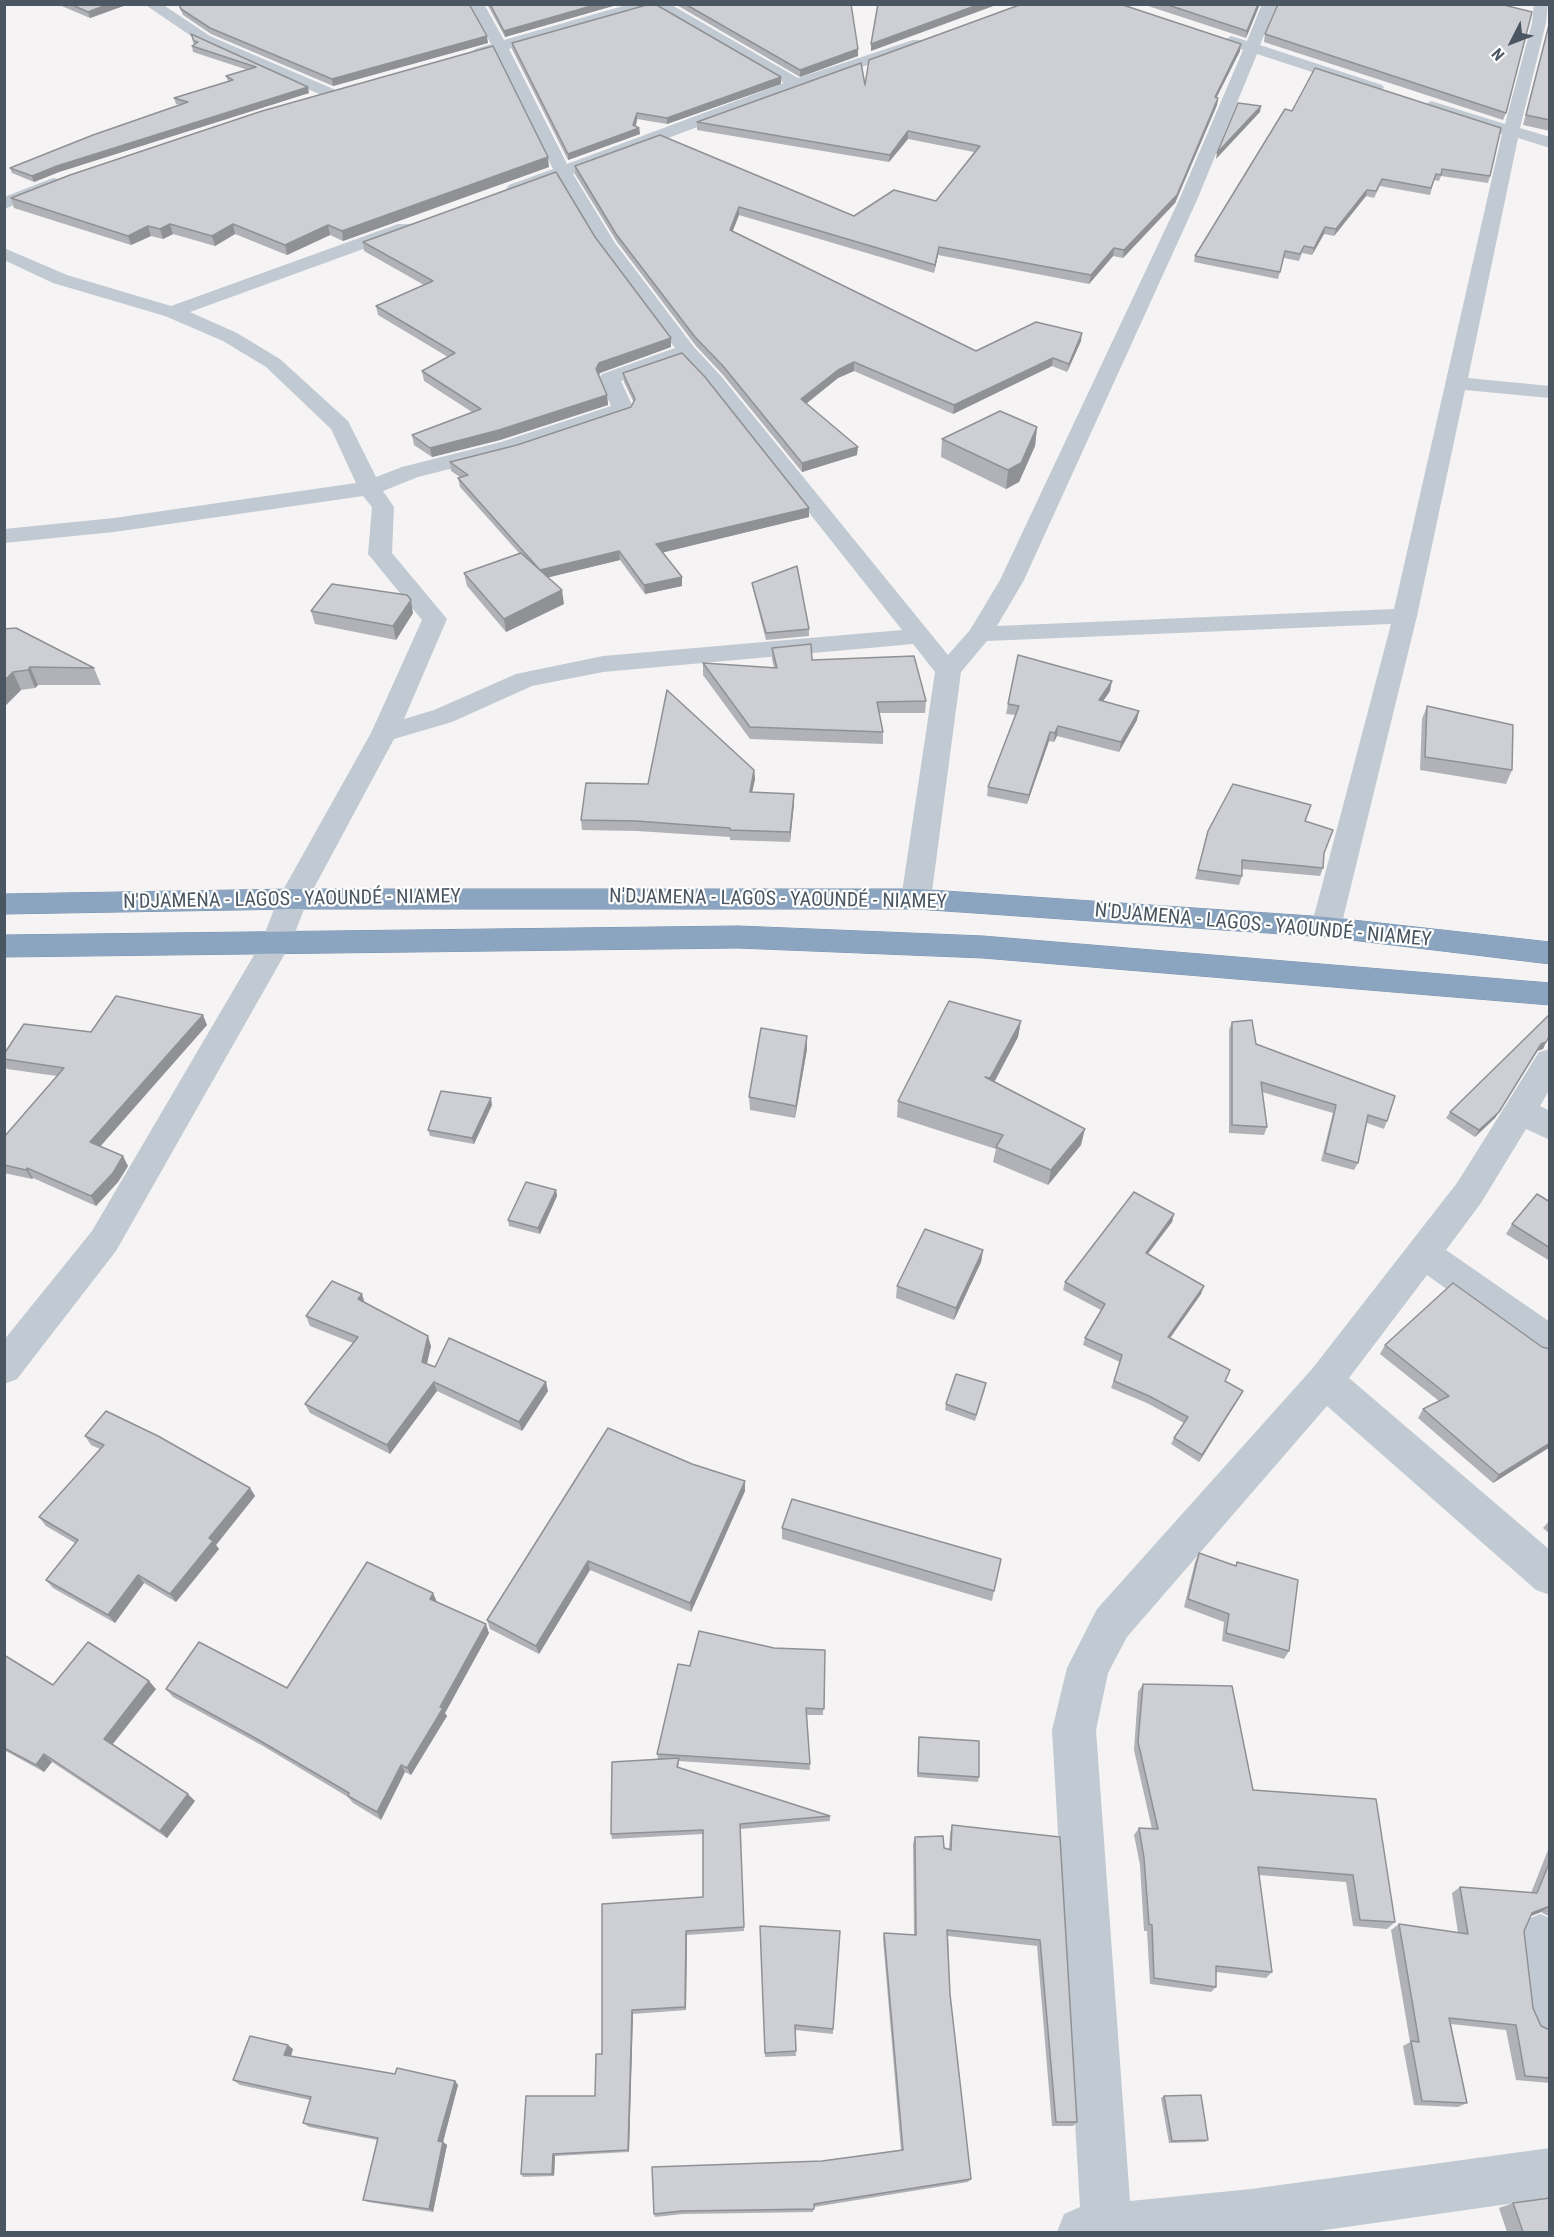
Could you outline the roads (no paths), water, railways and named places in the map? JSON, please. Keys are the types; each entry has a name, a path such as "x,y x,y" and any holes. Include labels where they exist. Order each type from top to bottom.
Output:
{"highway":[{"name":"N'DJAMENA - LAGOS - YAOUNDÉ - NIAMEY","path":"4,904 293,899 916,899 1326,927 1550,953"},
{"name":"N'DJAMENA - LAGOS - YAOUNDÉ - NIAMEY","path":"4,946 738,937 983,946 1550,994"}],"street":[{"path":"151,4 205,39 337,93 310,100"},
{"path":"476,4 500,46 563,172 607,244 687,351 714,380 948,671"},
{"path":"466,56 648,4"},
{"path":"659,4 797,84"},
{"path":"916,899 948,671 980,634 1012,580 1188,200 1270,4"},
{"path":"1326,927 1405,616 1511,132 1539,23 1541,4"},
{"path":"497,195 797,84 934,37"},
{"path":"1219,37 1391,93"},
{"path":"1412,100 1550,143"},
{"path":"4,204 66,178"},
{"path":"172,312 420,223"},
{"path":"4,253 60,279 172,312 230,337 273,363 306,391 340,426 357,458 369,488 383,507 380,554 435,619 384,733 293,899 276,943 104,1241 4,1368"},
{"path":"4,536 114,525 369,488 410,472 509,447 623,409 609,378 687,351"},
{"path":"1457,383 1550,392"},
{"path":"980,634 1405,616"},
{"path":"384,733 443,716 525,680 603,664 920,636"},
{"path":"1550,1061 1535,1119 1469,1193 1325,1381 1112,1623 1088,1668 1074,1730 1094,2231 1251,2215 1550,2173"},
{"path":"1422,1252 1550,1343"},
{"path":"1325,1381 1550,1576"},
{"path":"1539,1937 1550,2013"}]}
